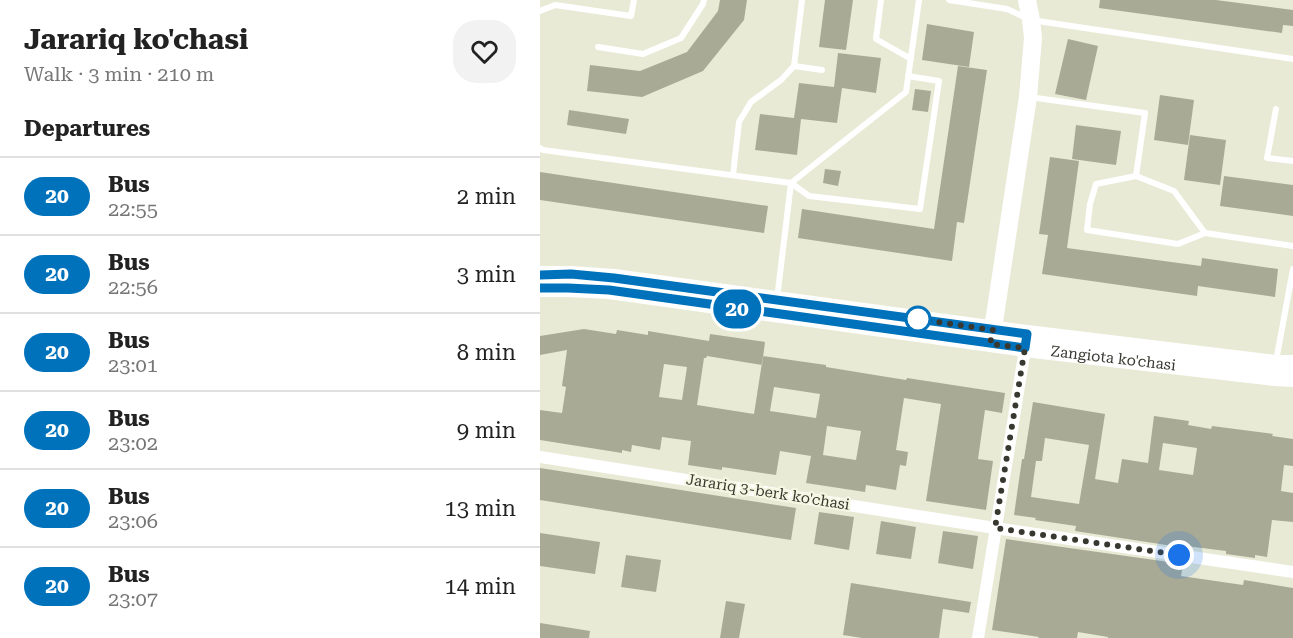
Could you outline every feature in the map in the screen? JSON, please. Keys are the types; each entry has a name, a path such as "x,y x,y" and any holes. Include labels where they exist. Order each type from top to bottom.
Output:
{"main road":[{"path":"992,337 1028,97 1033,38 1027,0"},
{"name":"Zangiota ko'chasi","path":"540,275 571,274 614,278 776,307"},
{"name":"Zangiota ko'chasi","path":"540,288 609,290 776,307 992,337 1284,371"}],"street":[{"path":"978,638 1026,341"},
{"name":"Jarariq 3-berk ko'chasi","path":"540,457 1293,572"}],"lane":[{"path":"540,10 555,5 631,16 634,0"},
{"path":"598,47 643,54 681,38 704,0"},
{"path":"733,175 739,122 751,102 781,80 794,66 802,0"},
{"path":"881,0 876,39 910,59"},
{"path":"776,307 791,183 906,92 919,0"},
{"path":"949,0 1006,9 1031,20 1293,58"},
{"path":"794,66 822,70"},
{"path":"540,148 791,183 809,196 920,208 939,81 908,76"},
{"path":"1028,97 1145,113 1136,176"},
{"path":"1276,109 1267,158 1293,161"},
{"path":"1205,233 1173,191 1136,176 1096,184 1090,204 1087,230 1178,244 1205,233 1293,246"},
{"path":"1284,371 1293,269"}],"building":[{"path":"720,0 747,0 744,20 703,71 642,97 587,91 590,65 640,71 687,52 718,11"},
{"path":"825,0 853,0 846,50 819,47"},
{"path":"1100,0 1216,0 1293,10 1293,26 1283,25 1282,33 1099,8"},
{"path":"927,24 974,32 969,67 922,60"},
{"path":"1068,39 1098,46 1086,100 1055,94"},
{"path":"838,53 881,58 876,93 842,88 837,123 801,119 797,155 755,150 760,114 794,118 799,83 834,87"},
{"path":"958,66 987,70 964,223 957,222 952,261 798,238 802,209 934,229"},
{"path":"915,89 931,91 928,112 912,110"},
{"path":"1160,95 1194,100 1188,145 1154,140"},
{"path":"569,110 629,119 626,134 567,125"},
{"path":"1076,125 1121,131 1116,165 1072,159"},
{"path":"1190,135 1226,140 1220,185 1184,180"},
{"path":"1050,157 1079,161 1067,248 1201,266 1202,258 1278,269 1275,297 1198,286 1197,296 1042,274 1048,235 1039,234"},
{"path":"825,169 841,171 838,186 823,183"},
{"path":"540,172 768,206 764,233 540,200"},
{"path":"1224,176 1293,185 1293,216 1220,206"},
{"path":"584,329 616,334 617,330 648,335 648,331 709,341 710,334 765,342 763,356 906,380 907,378 1005,393 1002,413 985,410 978,459 993,461 986,510 926,501 941,404 904,398 896,450 908,452 906,466 900,465 896,490 866,485 865,492 806,483 811,456 780,451 776,475 722,467 722,470 688,465 691,441 662,437 660,450 632,445 631,452 622,450 622,453 540,440 540,410 562,413 566,387 562,386 567,350 540,355 540,336","holes":["707,356 762,365 754,414 697,405 704,358","664,364 687,367 682,400 659,397","774,387 820,394 816,418 770,411","827,426 861,431 856,460 823,455"]},
{"path":"1033,402 1105,414 1095,479 1118,483 1122,459 1148,463 1154,416 1189,421 1188,425 1211,429 1212,426 1273,434 1272,436 1293,439 1293,466 1284,465 1281,491 1293,493 1293,522 1272,520 1267,557 1255,555 1255,558 1226,554 1226,551 1186,546 1186,548 1075,531 1076,526 1014,515 1022,459 1024,459","holes":["1045,438 1089,445 1079,504 1031,497 1036,461 1042,461","1163,443 1197,448 1193,475 1159,470"]},
{"path":"540,468 796,508 791,540 540,500"},
{"path":"819,512 854,517 849,550 814,544"},
{"path":"881,521 916,527 911,559 876,554"},
{"path":"943,531 978,536 973,569 938,563"},
{"path":"540,533 600,542 595,574 540,566"},
{"path":"1006,539 1183,564 1181,576 1243,585 1244,580 1293,588 1293,638 1108,638 1078,632 1077,638 1038,638 992,630"},
{"path":"626,555 661,560 656,592 621,587"},
{"path":"851,583 971,602 969,613 943,609 939,638 862,638 843,635"},
{"path":"726,601 745,604 739,638 720,638"},
{"path":"540,623 590,631 589,638 540,638"}],"bus line":[{"name":"20","path":"540,275 571,274 614,278 1027,334 1025,348 609,290 540,288"}],"route":[{"path":"918,319 993,330 990,344 1025,348 995,528 1179,555"}]}
